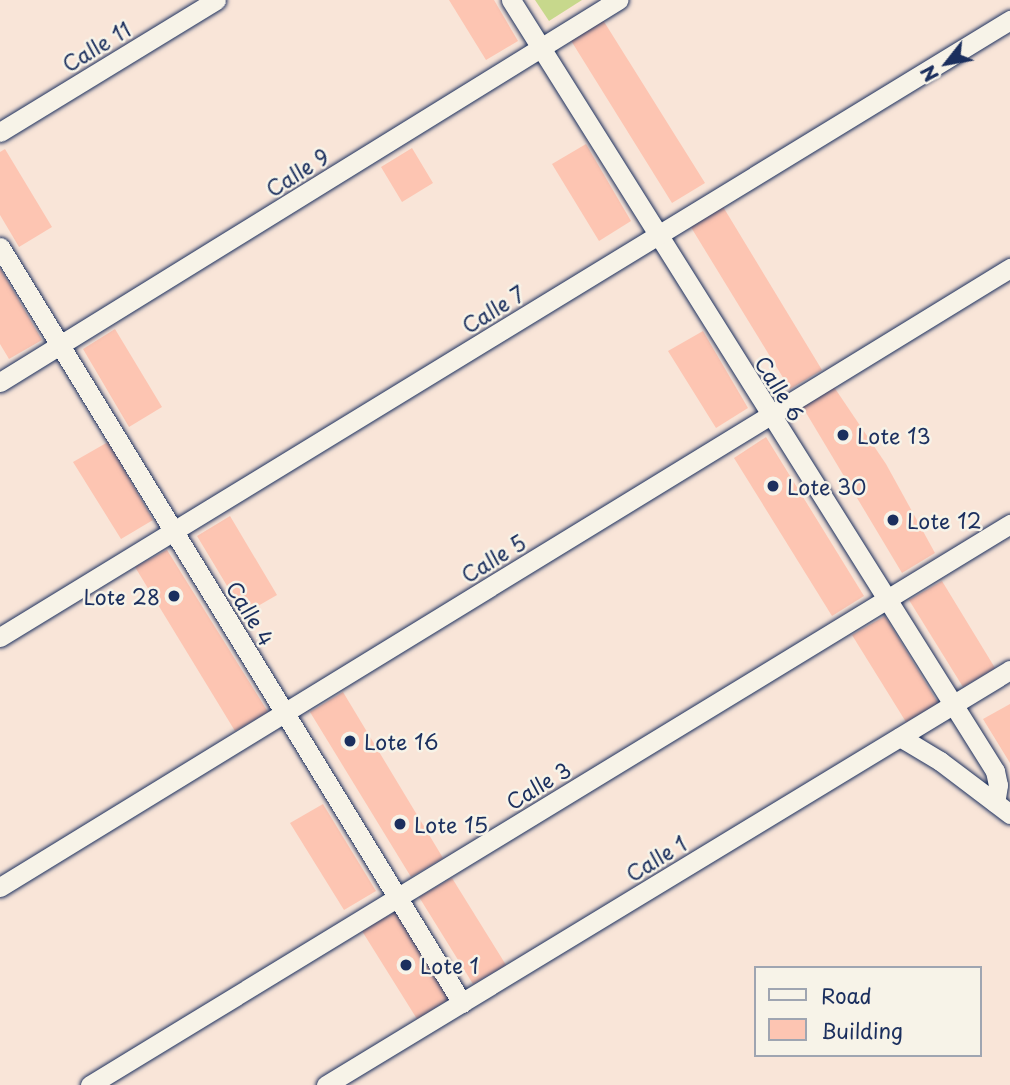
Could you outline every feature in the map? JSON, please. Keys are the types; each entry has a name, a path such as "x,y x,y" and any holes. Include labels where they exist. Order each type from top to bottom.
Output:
{"street":[{"name":"Calle 11","path":"0,132 216,0"},
{"name":"Calle 6","path":"511,0 951,706 995,772 1002,808"},
{"name":"Calle 9","path":"0,382 618,0"},
{"name":"Calle 7","path":"0,637 1010,20"},
{"name":"Calle 4","path":"0,247 463,1003"},
{"name":"Calle 5","path":"0,887 1010,268"},
{"name":"Calle 3","path":"90,1085 1010,524"},
{"name":"Calle 1","path":"326,1085 1010,670"},
{"path":"900,737 940,761 1002,808"}],"green space":[{"path":"535,0 582,0 549,21"}],"building":[{"path":"449,0 494,0 518,41 486,60"},
{"path":"603,20 705,183 672,203 570,39"},
{"path":"586,144 631,221 599,241 552,164"},
{"path":"412,148 433,183 402,202 381,167"},
{"path":"5,149 52,227 19,247 0,215 0,152"},
{"path":"722,205 822,370 790,389 689,224"},
{"path":"0,268 42,340 9,359 0,344"},
{"path":"115,329 162,407 129,427 83,349"},
{"path":"703,331 748,408 716,428 668,351"},
{"path":"834,387 886,464 935,553 902,573 802,406"},
{"path":"766,437 864,596 832,616 734,458"},
{"path":"108,442 153,520 121,539 73,462"},
{"path":"230,516 277,595 244,614 197,536"},
{"path":"167,550 268,712 235,731 135,567"},
{"name":"Lote 12","path":"942,581 995,668 963,687 909,600"},
{"path":"885,616 938,703 906,722 852,635"},
{"path":"343,692 443,858 411,877 310,712"},
{"path":"1010,704 1010,763 983,719"},
{"path":"323,804 376,891 344,910 290,823"},
{"name":"Lote 15","path":"452,878 506,965 473,984 419,897"},
{"name":"Lote 1","path":"395,912 449,999 417,1019 362,931"}],"place":[{"name":"Lote 13","path":"843,435"},
{"name":"Lote 30","path":"773,486"},
{"name":"Lote 12","path":"893,520"},
{"name":"Lote 28","path":"174,596"},
{"name":"Lote 16","path":"350,741"},
{"name":"Lote 15","path":"400,824"},
{"name":"Lote 1","path":"406,965"}]}
